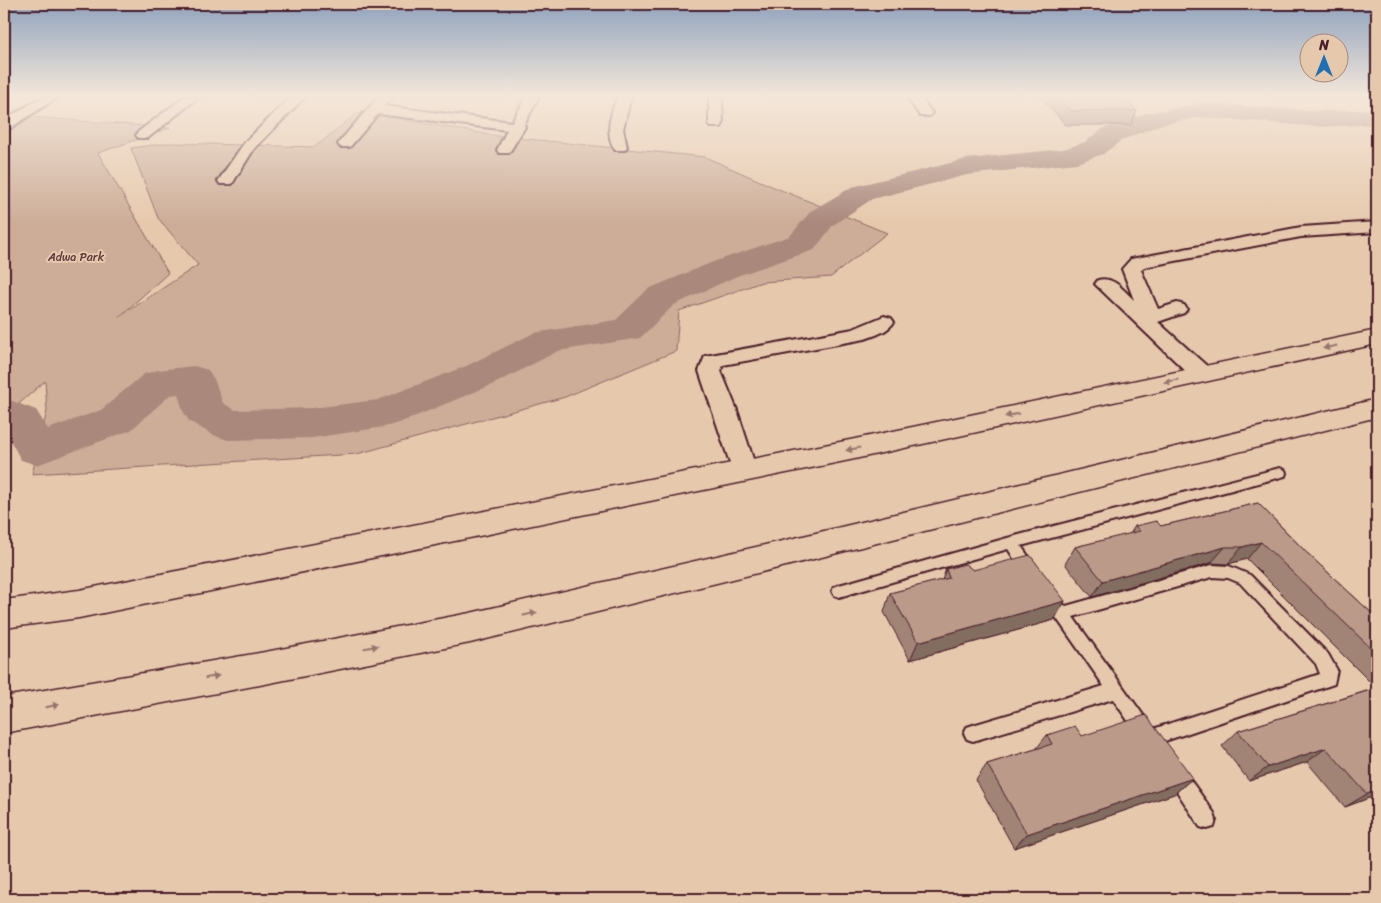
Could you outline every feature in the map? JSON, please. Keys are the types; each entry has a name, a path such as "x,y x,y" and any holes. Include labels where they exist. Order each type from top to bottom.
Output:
{"main road":[{"path":"4,614 79,604 744,470 1377,337"},
{"path":"4,715 265,668 470,628 778,555 1377,408"}],"street":[{"path":"226,181 234,164 256,139"},
{"path":"346,144 350,139"},
{"path":"504,150 511,139"},
{"path":"615,139 620,147"},
{"path":"1148,319 1131,270 1138,263 1291,233 1377,227"},
{"path":"1105,284 1148,319 1202,374"},
{"path":"1148,319 1177,308"},
{"path":"744,470 725,410 710,371 713,362 719,359 858,335 874,329 884,322"}],"lane":[{"path":"839,591 1011,543 1280,473"},
{"path":"1011,543 1040,582"},
{"path":"1062,614 1212,571 1229,572 1245,579 1322,659 1329,670 1328,679 1150,738"},
{"path":"1051,598 1207,820"},
{"path":"973,733 1116,690"}],"green space":[{"name":"Adwa Park","path":"4,139 138,139 98,153 168,273 119,317 198,265 158,218 131,148 170,143 315,147 325,139 528,139 705,157 887,233 831,277 762,282 679,311 676,351 565,397 357,454 32,474 47,411 45,381 4,417"}],"building":[{"path":"1258,503 1306,552 1377,618 1377,654 1261,542 1242,547 1225,547 1103,581 1075,547 1140,531 1135,526 1156,521 1161,526"},
{"path":"1030,555 1065,601 918,642 890,593 949,578 946,569 965,564 973,570"},
{"path":"1377,688 1377,790 1367,794 1326,748 1268,767 1238,731"},
{"path":"1146,715 1193,778 1027,834 987,764 1052,744 1047,735 1075,726 1082,736"}],"waterway":[{"path":"4,412 21,420 37,449 116,420 158,383 194,379 204,411 228,425 312,423 384,413 480,375 548,341 627,330 661,297 725,269 802,243 822,218 862,193 967,167 1067,157 1094,148 1106,139"}]}
